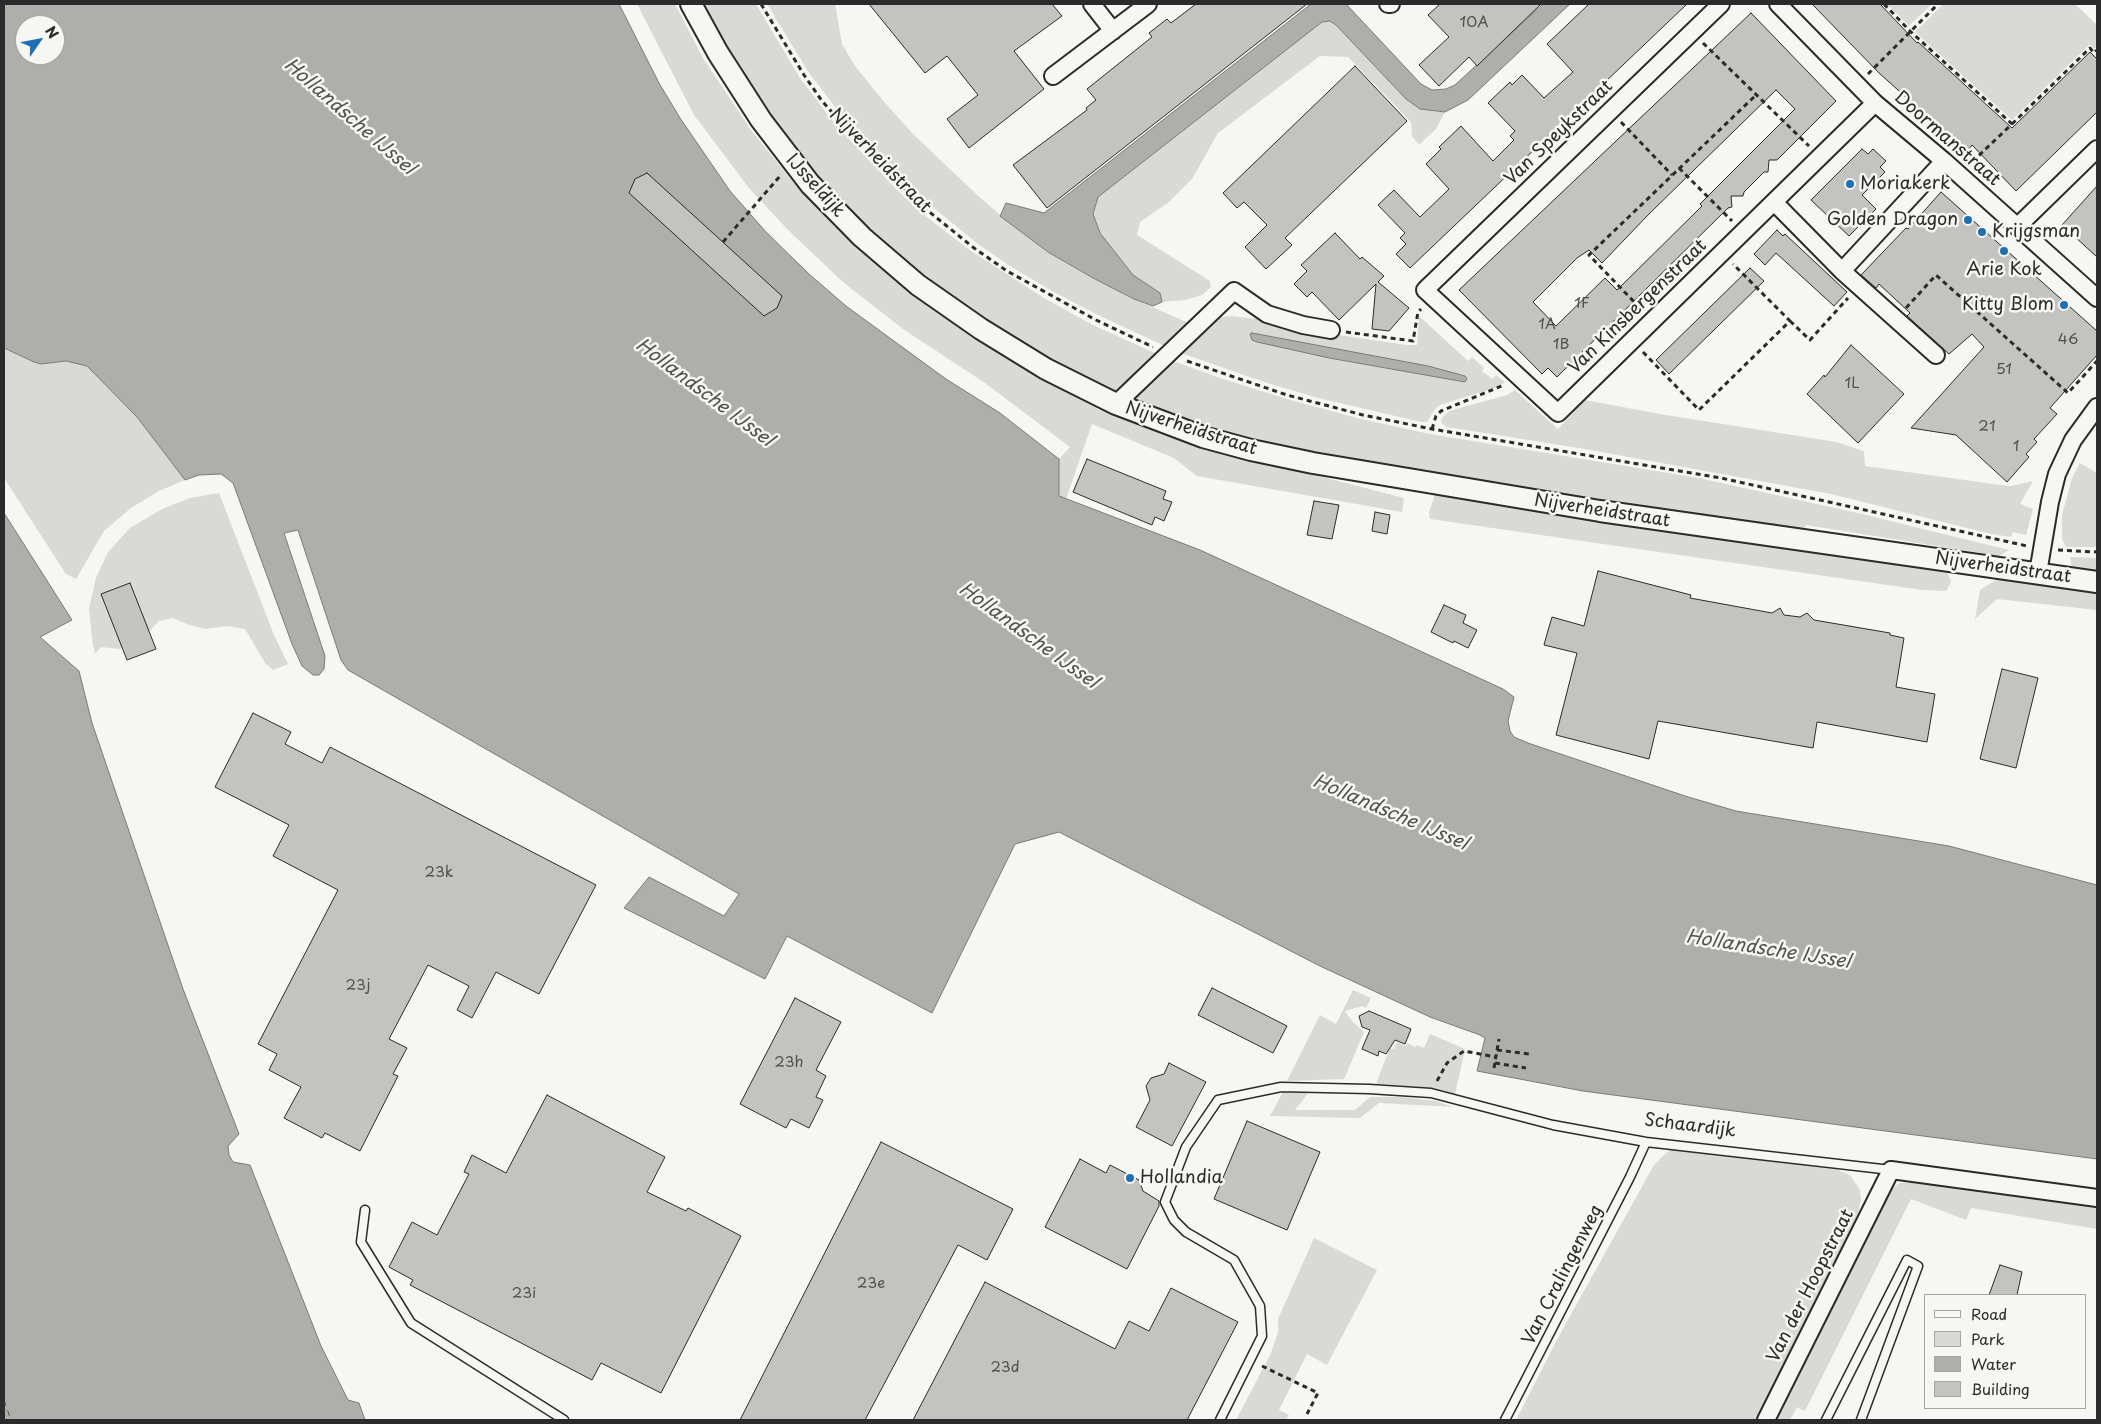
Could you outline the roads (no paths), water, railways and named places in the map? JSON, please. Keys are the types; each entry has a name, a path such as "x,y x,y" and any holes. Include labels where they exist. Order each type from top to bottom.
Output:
{"street":[{"name":"IJsseldijk","path":"691,4 732,76 792,162 838,213 890,262 981,330"},
{"path":"1092,4 1114,31"},
{"path":"1053,76 1148,4"},
{"name":"Van Speykstraat","path":"1428,294 1610,111 1721,4"},
{"name":"Doormanstraat","path":"1778,4 1875,103 1959,174 2097,298"},
{"name":"Van Kinsbergenstraat","path":"1428,294 1558,413 1875,103"},
{"path":"2017,227 2097,149"},
{"path":"1842,271 1944,161"},
{"path":"1774,202 1842,271 1936,356"},
{"name":"Nijverheidstraat","path":"1116,404 1167,353 1234,291 1267,314 1303,326 1330,330"},
{"name":"Nijverheidstraat","path":"981,330 1046,369 1116,404 1203,436 1251,450 1313,463 1600,511 2097,582"},
{"path":"2038,573 2050,502 2058,474 2073,440 2097,407"},
{"name":"Schaardijk","path":"1891,1170 2097,1198"},
{"name":"Van der Hoopstraat","path":"1766,1420 1891,1170"}],"lane":[{"name":"Schaardijk","path":"1220,1420 1262,1336 1260,1306 1234,1260 1186,1232 1174,1220 1165,1202 1186,1147 1218,1100 1281,1087 1369,1089 1431,1093 1553,1125 1646,1142 1891,1170"},
{"name":"Van Cralingenweg","path":"1505,1420 1630,1177 1646,1142"},
{"path":"365,1210 361,1242 410,1323 564,1420"},
{"path":"1826,1420 1907,1260 1918,1266 1861,1420"}],"water":[{"name":"Hollandsche IJssel","path":"4,4 619,4 659,83 680,118 730,191 766,232 809,274 846,306 946,379 1000,413 1059,459 1059,496 1200,550 1503,689 1514,697 1508,721 1510,731 1514,737 1528,743 1685,796 1736,811 1949,846 2097,885 2097,1159 1583,1091 1477,1071 1485,1038 1480,1035 1430,1017 1320,966 1059,832 1015,844 932,1013 787,936 765,979 624,908 649,877 724,916 739,894 348,670 341,660 298,530 284,533 325,656 324,669 319,675 313,675 302,666 292,644 233,483 221,474 199,475 185,480 137,417 87,366 66,361 41,364 4,348"},
{"path":"1311,4 1346,4 1421,84 1432,90 1446,89 1455,85 1543,4 1570,4 1468,100 1445,112 1420,109 1406,99 1336,25 1330,21 1322,22 1098,197 1093,214 1100,233 1133,275 1160,293 1162,302 1153,306 1134,299 1093,278 1048,252 1000,216 1006,203 1044,213"},
{"path":"1250,334 1428,366 1465,376 1467,379 1465,382 1329,358 1257,342 1252,340"},
{"path":"4,513 72,620 40,637 79,671 92,723 183,989 239,1134 228,1146 229,1155 233,1162 250,1165 321,1346 348,1400 359,1403 365,1420 4,1420"}],"place":[{"name":"Moriakerk","path":"1850,184"},
{"name":"Golden Dragon","path":"1968,220"},
{"name":"Krijgsman","path":"1982,232"},
{"name":"Arie Kok","path":"2004,251"},
{"name":"Kitty Blom","path":"2064,305"},
{"name":"Hollandia","path":"1130,1178"}]}
